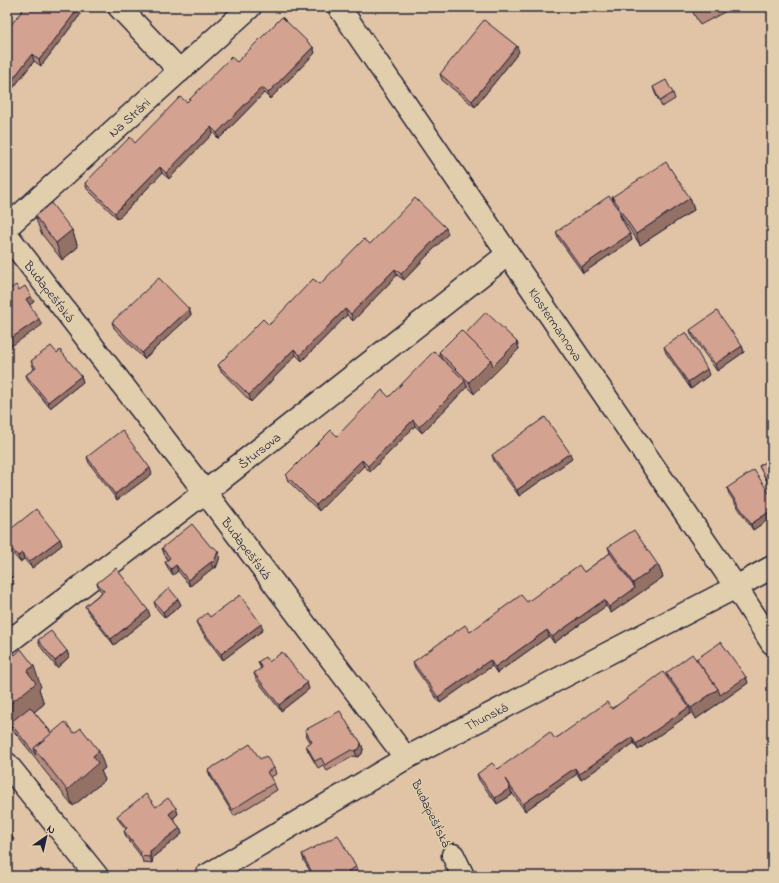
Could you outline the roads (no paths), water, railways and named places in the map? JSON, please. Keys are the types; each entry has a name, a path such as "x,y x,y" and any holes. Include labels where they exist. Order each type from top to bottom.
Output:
{"street":[{"path":"119,7 180,71"},
{"name":"Na Stráni","path":"7,227 250,7"},
{"name":"Klostermannova","path":"339,7 736,587 772,643"},
{"name":"Budapešťská","path":"7,235 205,492 406,758"},
{"name":"Štursova","path":"7,643 205,492 508,254"},
{"name":"Thunská","path":"206,876 406,758 772,567"},
{"path":"7,764 97,876"},
{"name":"Budapešťská","path":"452,855 463,876"}]}
